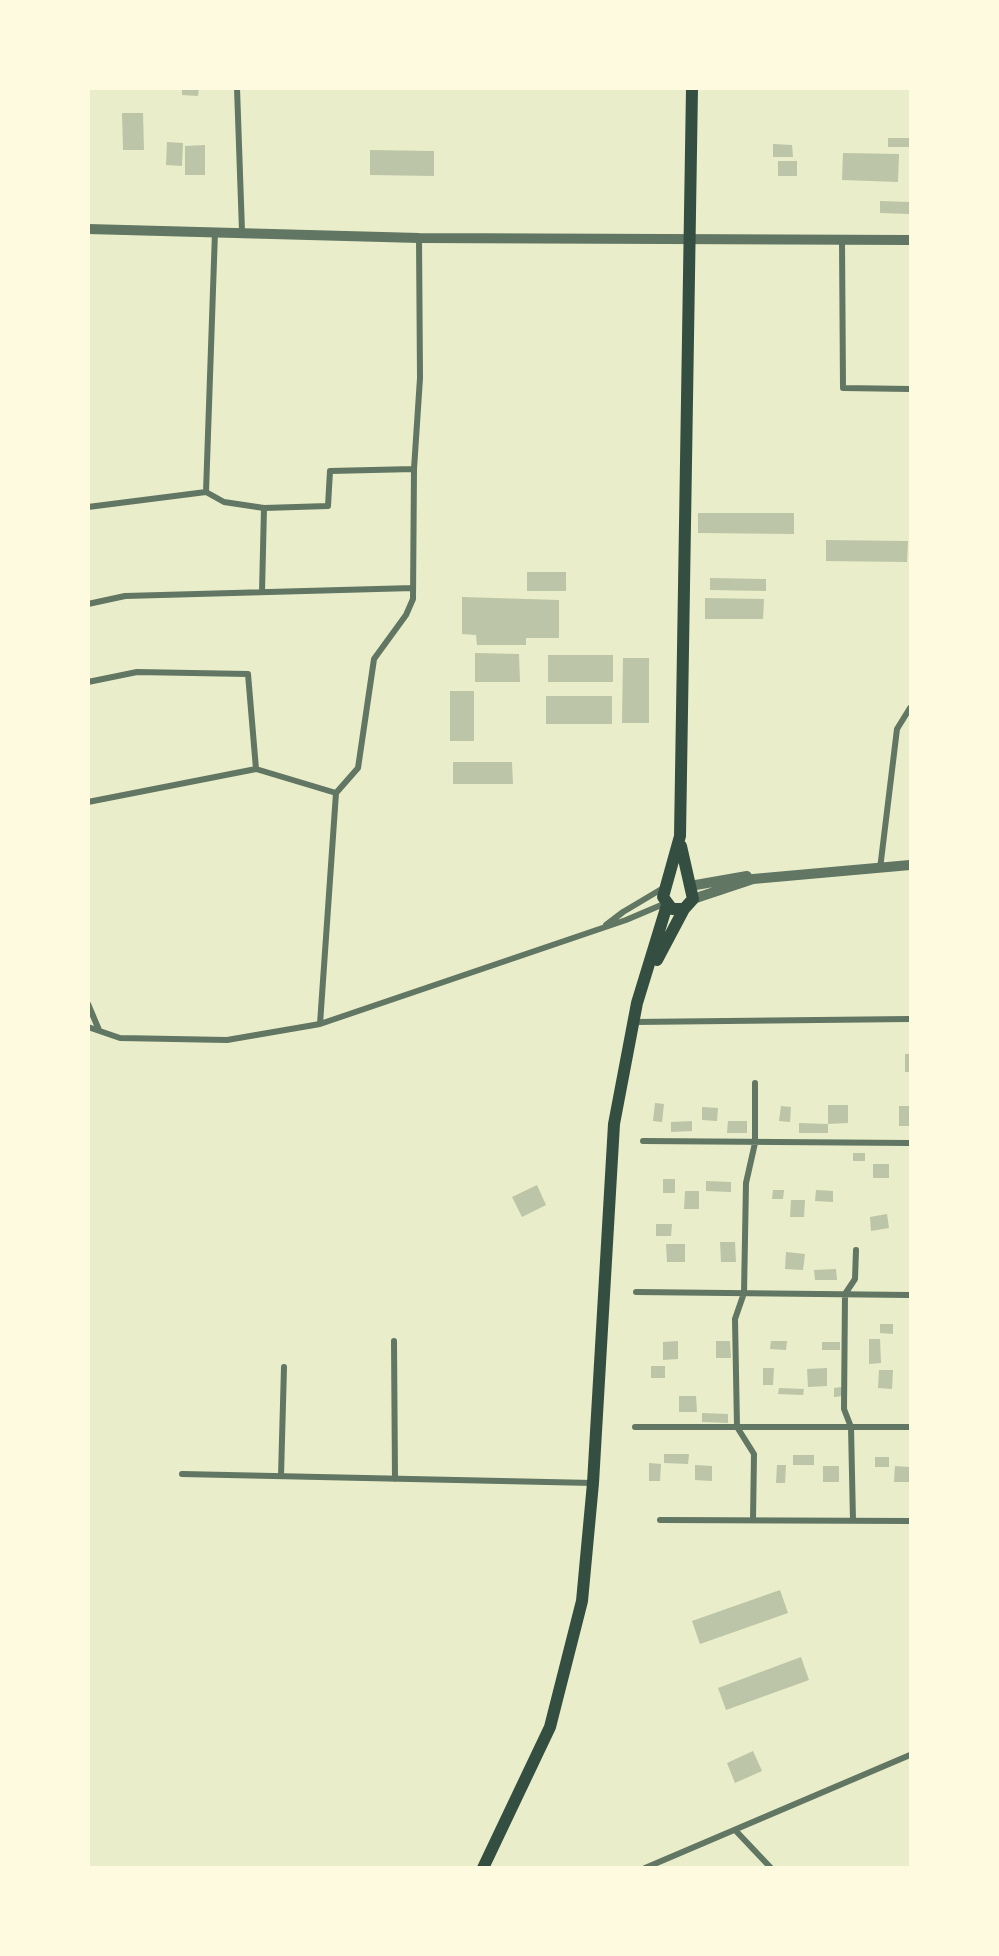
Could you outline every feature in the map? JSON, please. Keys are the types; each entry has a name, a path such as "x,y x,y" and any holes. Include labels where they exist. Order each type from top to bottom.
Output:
{"main road":[{"path":"637,1003 665,941 684,909 693,899 680,836 692,88"},
{"path":"483,1868 550,1727 582,1601 593,1483 614,1124 637,1003 666,904 664,891 668,885 680,836"},
{"path":"668,885 678,880 689,885"},
{"path":"666,904 672,909 684,909"}],"street":[{"path":"237,88 242,231"},
{"path":"88,229 242,231 419,238 910,240"},
{"path":"206,492 215,232"},
{"path":"320,1024 336,793 358,768 374,659 406,615 413,599 414,469 420,378 419,238"},
{"path":"842,241 843,388 910,389"},
{"path":"88,507 206,492 224,502 264,508 328,506 330,471 414,469"},
{"path":"262,592 264,508"},
{"path":"88,604 124,596 413,588"},
{"path":"88,682 137,672 248,674 256,769"},
{"path":"880,870 897,729 910,708"},
{"path":"88,802 256,769 336,793"},
{"path":"693,899 735,884 910,865"},
{"path":"689,885 740,875 771,879"},
{"path":"603,928 623,912 668,885"},
{"path":"88,1027 120,1038 227,1040 320,1024 603,928 666,904"},
{"path":"88,1004 99,1030"},
{"path":"634,1022 910,1019"},
{"path":"753,1520 754,1454 737,1427 735,1319 744,1293 746,1183 755,1143 755,1083"},
{"path":"643,1141 910,1143"},
{"path":"852,1521 851,1427 844,1409 845,1294 855,1279 856,1250"},
{"path":"636,1292 910,1295"},
{"path":"394,1341 395,1479"},
{"path":"281,1476 284,1366"},
{"path":"635,1427 910,1427"},
{"path":"182,1474 593,1483"},
{"path":"660,1520 910,1521"},
{"path":"645,1868 910,1755"},
{"path":"736,1831 771,1868"}],"building":[{"path":"182,88 199,88 198,96 182,95"},
{"path":"122,113 143,113 144,150 123,150"},
{"path":"888,138 910,138 910,147 888,147"},
{"path":"167,142 183,143 182,166 166,165"},
{"path":"773,144 792,145 793,157 773,157"},
{"path":"205,145 205,175 185,175 185,146"},
{"path":"370,150 434,151 434,176 370,175"},
{"path":"843,153 899,154 898,182 842,180"},
{"path":"778,161 797,161 797,176 778,176"},
{"path":"880,201 910,202 909,214 880,213"},
{"path":"698,513 794,513 794,534 698,533"},
{"path":"826,540 908,541 907,562 826,561"},
{"path":"527,572 566,572 566,591 527,591"},
{"path":"710,578 766,579 766,591 710,590"},
{"path":"462,597 559,600 559,638 526,638 526,645 477,645 476,635 462,634"},
{"path":"705,598 764,599 763,619 705,619"},
{"path":"475,653 519,654 520,682 475,682"},
{"path":"548,655 613,655 613,682 548,682"},
{"path":"623,658 649,658 649,723 622,723"},
{"path":"450,691 474,691 474,741 450,741"},
{"path":"546,696 612,696 612,724 546,724"},
{"path":"453,762 512,762 513,784 453,784"},
{"path":"905,1054 910,1054 910,1072 905,1072"},
{"path":"655,1103 664,1104 662,1122 653,1121"},
{"path":"828,1105 848,1105 848,1123 828,1124"},
{"path":"781,1106 791,1107 790,1122 779,1121"},
{"path":"899,1106 909,1106 909,1126 899,1126"},
{"path":"702,1107 718,1108 717,1121 702,1120"},
{"path":"692,1121 692,1131 671,1132 671,1122"},
{"path":"728,1121 747,1121 747,1133 727,1133"},
{"path":"799,1123 828,1124 828,1133 799,1133"},
{"path":"853,1153 865,1153 865,1161 853,1161"},
{"path":"873,1164 889,1164 889,1178 873,1178"},
{"path":"663,1179 675,1179 675,1193 663,1193"},
{"path":"706,1181 731,1182 731,1192 706,1191"},
{"path":"537,1185 546,1205 522,1217 512,1197"},
{"path":"773,1190 784,1190 783,1199 772,1199"},
{"path":"816,1190 833,1191 833,1202 815,1201"},
{"path":"685,1191 699,1191 699,1209 684,1209"},
{"path":"791,1200 805,1200 804,1217 790,1217"},
{"path":"887,1214 889,1228 871,1231 870,1217"},
{"path":"656,1224 672,1224 671,1236 656,1236"},
{"path":"720,1242 735,1242 736,1262 721,1262"},
{"path":"666,1244 685,1244 685,1262 667,1262"},
{"path":"786,1252 805,1254 803,1270 785,1269"},
{"path":"836,1269 837,1280 815,1280 814,1270"},
{"path":"880,1324 893,1324 893,1334 880,1333"},
{"path":"869,1339 880,1339 881,1363 869,1364"},
{"path":"678,1341 678,1359 663,1360 663,1342"},
{"path":"716,1341 730,1341 731,1358 716,1358"},
{"path":"771,1341 787,1341 786,1350 770,1349"},
{"path":"822,1342 840,1342 840,1350 822,1350"},
{"path":"651,1366 665,1366 665,1378 651,1378"},
{"path":"763,1368 774,1368 773,1385 763,1385"},
{"path":"827,1368 827,1386 808,1387 807,1369"},
{"path":"879,1370 893,1370 892,1389 878,1388"},
{"path":"842,1387 843,1396 834,1397 834,1388"},
{"path":"779,1388 804,1389 803,1395 778,1394"},
{"path":"679,1396 696,1396 697,1412 679,1412"},
{"path":"702,1413 728,1414 728,1423 702,1422"},
{"path":"664,1454 689,1454 688,1464 664,1463"},
{"path":"793,1455 814,1455 814,1465 793,1465"},
{"path":"875,1457 889,1457 889,1467 875,1467"},
{"path":"649,1463 661,1464 660,1481 649,1481"},
{"path":"695,1465 712,1466 712,1481 695,1480"},
{"path":"777,1465 786,1465 785,1483 776,1483"},
{"path":"823,1466 839,1466 839,1482 823,1482"},
{"path":"895,1466 910,1467 910,1482 894,1482"},
{"path":"780,1590 788,1613 700,1644 692,1621"},
{"path":"801,1657 809,1680 726,1710 718,1688"},
{"path":"753,1751 762,1771 735,1783 727,1763"}]}
